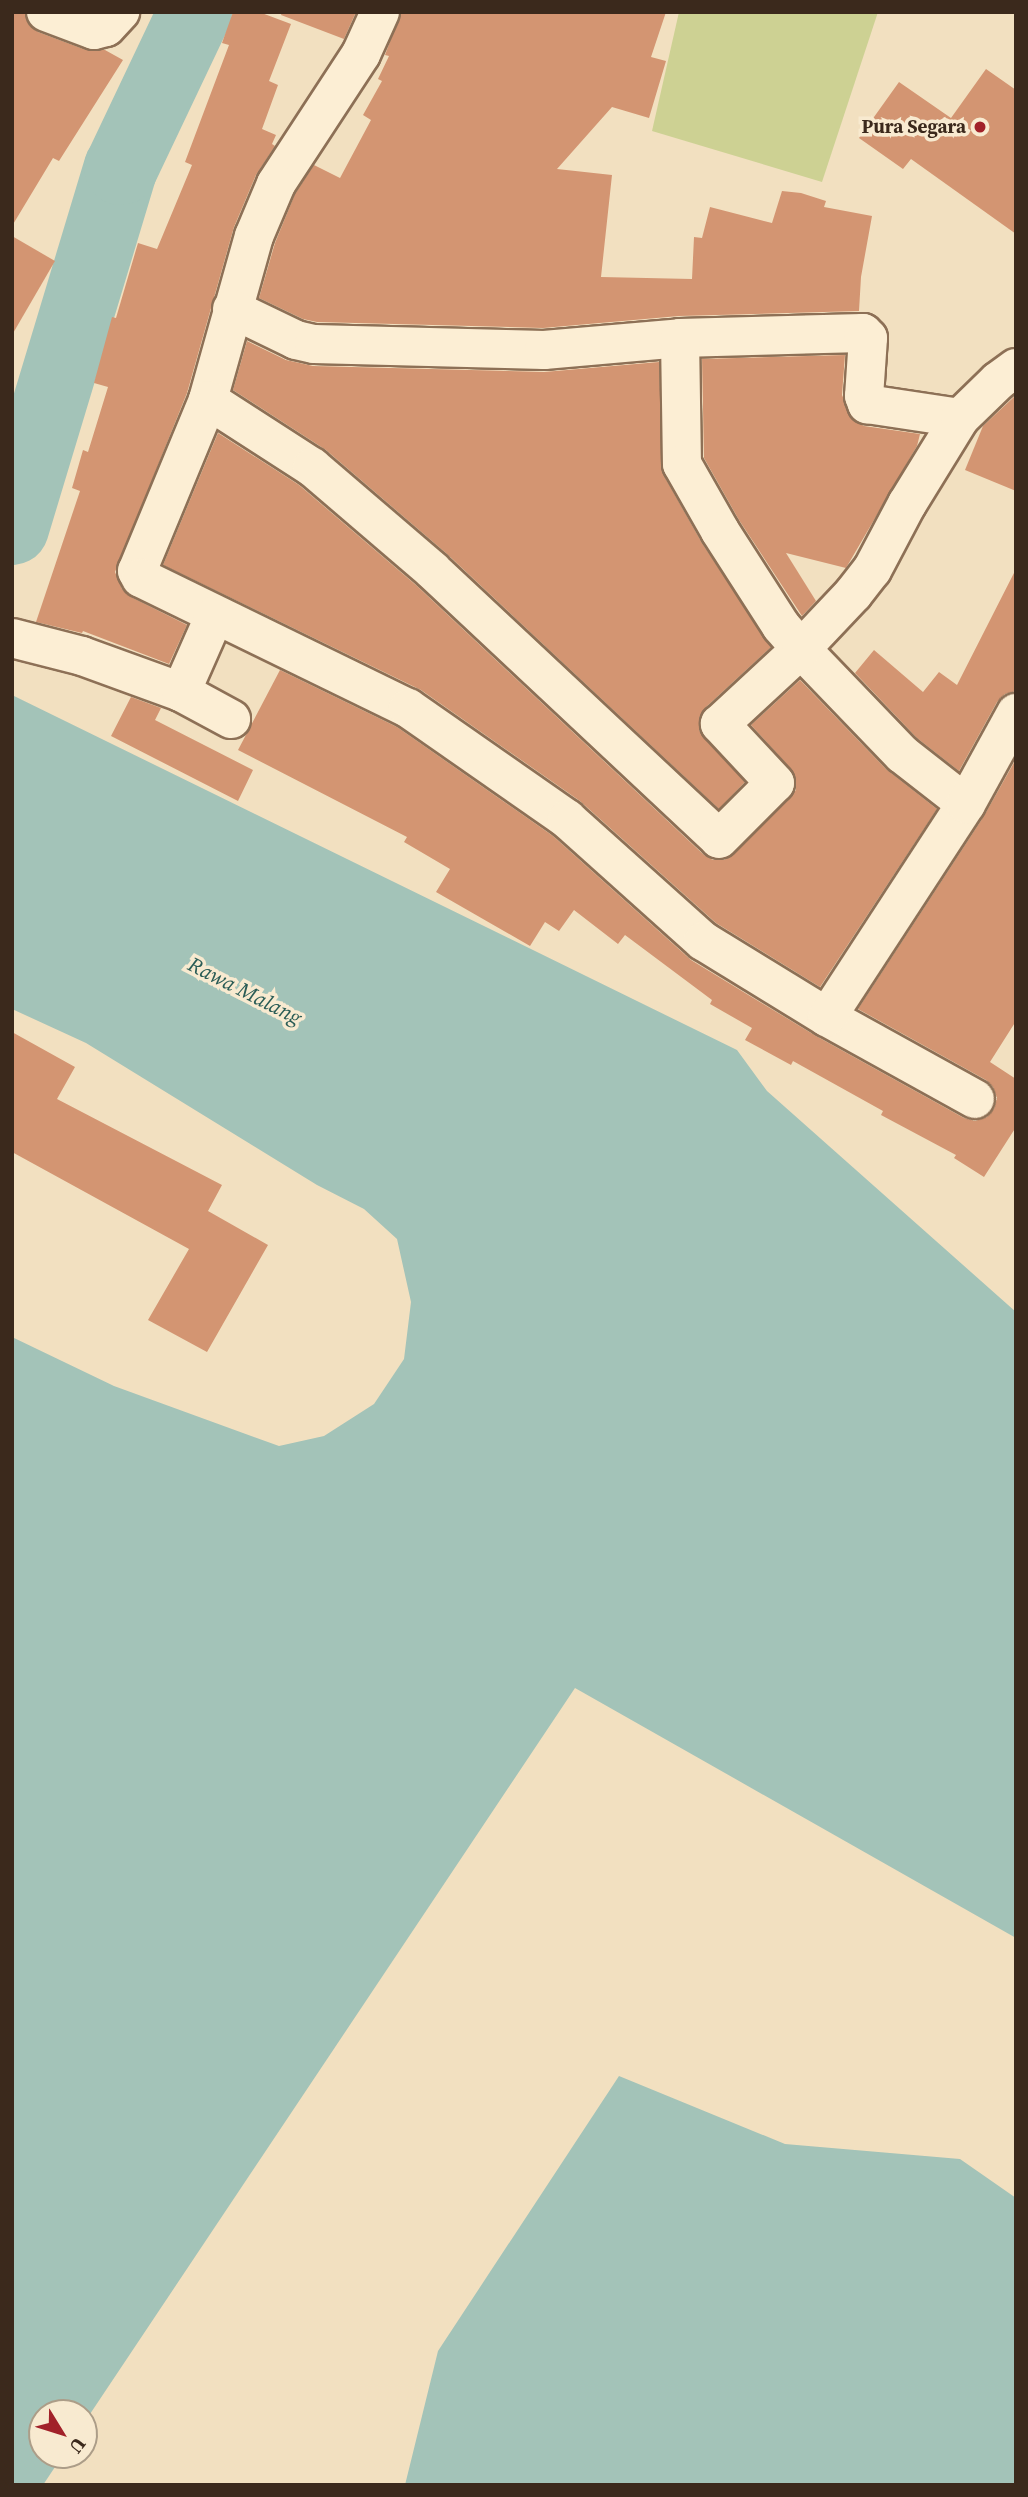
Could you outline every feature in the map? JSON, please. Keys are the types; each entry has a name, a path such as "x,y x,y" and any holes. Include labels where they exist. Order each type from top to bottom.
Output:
{"street":[{"path":"46,12 94,30 106,27 120,12"},
{"path":"380,12 360,54 276,184 254,236 208,400 137,570 141,578 408,708 566,819 692,933 827,1017 975,1099"},
{"path":"232,309 296,340 314,344 544,350 680,338 863,333 868,338 864,396 867,404 960,418"},
{"path":"680,338 682,464 720,531 781,626 801,649 902,754 966,804"},
{"path":"208,400 312,467 432,570 716,838 721,838 775,783 720,724 801,649 872,570 906,504 960,418 998,381 1016,368"},
{"path":"181,692 215,615"},
{"path":"12,638 82,656 181,692 231,719"},
{"path":"827,1017 966,804 1016,713"}],"green space":[{"path":"679,12 878,12 822,182 652,131"}],"water":[{"name":"Rawa Malang","path":"12,695 737,1050 767,1091 1016,1312 1016,1938 575,1688 98,2402 98,2399 28,2399 28,2469 54,2469 43,2485 12,2485 12,1337 114,1386 279,1446 324,1436 374,1404 404,1359 411,1302 397,1239 364,1209 317,1185 86,1043 12,1009"},
{"path":"619,2076 785,2144 960,2159 1016,2198 1016,2485 405,2485 438,2351"}],"building":[{"path":"12,12 25,12 29,25 38,32 86,50 105,50 123,60 59,161 53,158 12,226"},
{"path":"233,12 259,12 291,24 269,81 278,85 262,129 276,135 272,144 275,146 256,175 234,227 187,393 115,572 122,589 131,597 187,625 169,664 83,631 82,633 36,622 80,491 72,488 83,450 88,452 108,387 94,383 112,317 116,318 138,243 157,249 192,165 185,162 229,45 222,43"},
{"path":"282,12 356,12 344,39 281,15"},
{"path":"401,12 666,12 651,57 666,61 649,118 612,107 557,169 612,175 601,277 692,279 694,237 702,238 710,207 772,223 782,191 801,193 826,201 824,207 872,216 861,277 859,311 679,316 543,328 317,322 303,319 259,298 275,243 295,194 314,165 340,178 371,120 363,115 382,81 378,79 389,56 385,55"},
{"name":"Pura Segara","path":"986,69 1016,90 1016,234 911,159 903,169 859,138 899,82 951,118"},
{"path":"12,236 55,261 12,335"},
{"path":"247,341 286,360 313,366 544,372 659,362 663,474 702,543 771,647 705,708 699,718 699,730 704,738 745,782 719,809 446,553 326,450 233,390"},
{"path":"845,355 842,395 853,420 864,426 920,434 917,446 846,568 786,553 816,601 802,616 739,520 704,458 702,359"},
{"path":"1016,395 1016,491 965,470 983,426"},
{"path":"218,433 299,485 417,586 704,855 713,860 724,860 734,854 796,790 796,779 791,769 751,725 800,680 886,769 937,809 820,987 716,923 580,801 421,690 163,565"},
{"path":"1016,569 1016,691 1005,694 997,702 959,771 917,738 855,673 874,650 923,692 939,672 957,685"},
{"path":"280,670 397,727 553,836 691,960 816,1036 964,1118 975,1121 987,1117 994,1109 997,1098 993,1087 986,1080 858,1009 984,816 1016,759 1016,1021 990,1062 1016,1079 1016,1127 984,1177 954,1158 956,1155 881,1115 883,1111 793,1061 791,1065 745,1040 752,1028 710,1004 712,1000 625,935 618,944 574,910 559,931 545,922 530,946 436,892 450,869 404,842 407,837 238,750"},
{"path":"131,697 161,708 155,720 253,770 238,801 111,736"},
{"path":"12,1032 75,1067 57,1099 222,1185 208,1211 268,1245 207,1352 148,1320 189,1249 12,1152"}],"waterway":[{"path":"12,528 121,168 195,12"}],"place":[{"name":"Pura Segara","path":"980,127"}]}
